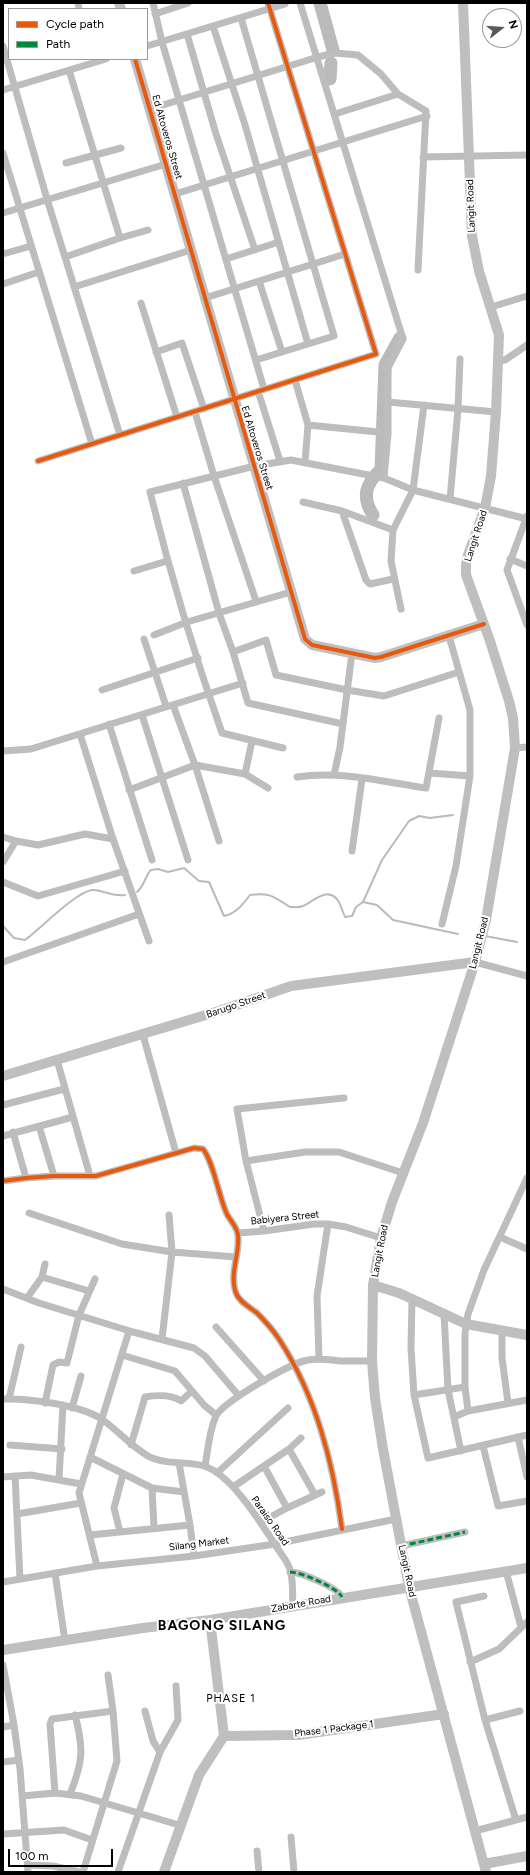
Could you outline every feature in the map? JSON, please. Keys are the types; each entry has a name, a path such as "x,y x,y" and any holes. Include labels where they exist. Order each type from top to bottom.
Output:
{"main road":[{"name":"Langit Road","path":"463,3 472,236 479,271 499,335 496,412 491,476 485,508 466,565 468,582 484,624 509,701 513,718 515,748 486,920 475,962 423,1123 403,1173 381,1238 373,1284 372,1361 378,1418 409,1586 485,1868"},
{"name":"Ed Altoveros Street","path":"135,60 301,627 308,643 352,653 381,657 484,624"},
{"name":"Barugo Street","path":"3,1076 143,1035 291,986 475,962"},
{"path":"373,1284 412,1299 466,1324 527,1335"},
{"name":"Zabarte Road","path":"3,1650 143,1628 210,1620 409,1586 527,1568"},
{"path":"164,1872 179,1825 199,1775 224,1736 210,1620"},
{"name":"Phase 1 Package 1","path":"224,1736 298,1735 444,1714"},
{"path":"485,1868 527,1856"}],"street":[{"path":"153,3 162,42 256,360 261,390 280,461"},
{"path":"156,14 188,3"},
{"path":"300,3 318,57 403,339 388,368 388,402 384,478"},
{"path":"148,46 241,18 269,6 284,4"},
{"path":"38,461 376,354 269,6"},
{"path":"241,18 334,336 256,360"},
{"path":"213,26 245,125 308,344"},
{"path":"187,34 204,93 255,250"},
{"path":"3,46 47,199 120,435"},
{"path":"150,109 318,57 335,53 358,55 381,74 398,94 426,111 427,116 423,157 418,270"},
{"path":"3,90 95,61"},
{"path":"69,70 120,238"},
{"path":"338,113 398,94"},
{"path":"175,194 232,178 282,160 427,116"},
{"path":"66,163 121,148"},
{"path":"3,153 92,444"},
{"path":"423,157 527,155"},
{"path":"3,213 166,164"},
{"path":"65,257 148,230"},
{"path":"226,260 279,242"},
{"path":"3,254 31,246"},
{"path":"74,287 191,250"},
{"path":"205,298 345,254"},
{"path":"3,284 39,272"},
{"path":"259,281 282,352"},
{"path":"491,307 527,296"},
{"path":"141,303 177,417"},
{"path":"156,352 182,343 204,409"},
{"path":"498,361 505,360 527,345"},
{"path":"450,500 458,409 460,359"},
{"path":"295,380 308,425 305,462"},
{"path":"388,402 496,412"},
{"path":"401,609 393,579 391,560 393,530 413,490 424,405"},
{"path":"195,412 214,476 256,601"},
{"path":"308,425 378,432"},
{"path":"283,748 222,733 167,561 150,492 280,461 305,462 384,478 413,490 527,519"},
{"path":"183,483 219,613 243,683 248,703 343,724"},
{"path":"303,502 342,510 393,530"},
{"path":"342,510 366,580 370,584 393,579"},
{"path":"527,516 507,570 527,625"},
{"path":"510,559 527,566"},
{"path":"134,571 167,561"},
{"path":"154,635 187,622 291,592"},
{"path":"442,924 456,866 470,776 470,710 449,636"},
{"path":"144,639 154,672 195,765 219,841"},
{"path":"233,652 266,640 276,675 384,696 459,672"},
{"path":"334,775 343,724 352,653"},
{"path":"102,690 198,658"},
{"path":"3,752 31,749 243,683"},
{"path":"142,715 188,860"},
{"path":"297,777 313,774 334,775 426,788 439,718"},
{"path":"109,724 152,860"},
{"path":"80,734 113,839 149,941"},
{"path":"245,774 252,741"},
{"path":"515,748 527,747"},
{"path":"129,790 195,765 245,774 268,788"},
{"path":"429,773 470,776"},
{"path":"352,851 362,779"},
{"path":"3,837 16,841 38,844 85,834 113,839"},
{"path":"3,862 16,841"},
{"path":"3,882 38,896 125,870"},
{"path":"3,962 139,914"},
{"path":"475,962 527,976"},
{"path":"143,1035 176,1153"},
{"path":"57,1060 64,1089 90,1176"},
{"path":"3,1105 64,1089"},
{"path":"264,1231 246,1161 236,1109 344,1098"},
{"path":"3,1136 13,1132 73,1117"},
{"path":"39,1126 54,1176"},
{"path":"13,1132 26,1178"},
{"path":"3,1181 54,1176 96,1176 198,1147 204,1151 226,1211 238,1233 234,1283 237,1296 268,1325 294,1364 311,1399 323,1434 338,1497 342,1529"},
{"path":"246,1161 305,1152 338,1152 403,1173"},
{"path":"468,1411 465,1388 466,1324 472,1302 500,1237 525,1186 527,1178"},
{"path":"29,1212 122,1244 172,1252 236,1258"},
{"path":"162,1339 172,1252 169,1215"},
{"path":"319,1359 318,1296 328,1224"},
{"name":"Babiyera Street","path":"238,1233 328,1224 346,1227 381,1238"},
{"path":"500,1237 527,1249"},
{"path":"28,1298 42,1277 45,1264"},
{"path":"42,1277 89,1291"},
{"path":"45,1402 53,1365 59,1362 67,1363 79,1315 95,1279"},
{"path":"3,1289 129,1331 194,1348 200,1351 239,1396"},
{"path":"412,1299 411,1348 414,1395 428,1458 527,1435"},
{"path":"444,1314 448,1390 461,1451"},
{"path":"216,1327 264,1381"},
{"path":"97,1566 79,1493 103,1420 129,1331"},
{"path":"502,1331 502,1358 508,1403"},
{"path":"6,1399 21,1347"},
{"path":"122,1355 175,1371 204,1405 216,1415"},
{"path":"204,1466 216,1415 227,1403 294,1364 306,1360 372,1361"},
{"path":"72,1408 81,1376"},
{"path":"414,1395 465,1388"},
{"path":"131,1445 145,1397 156,1395 176,1397 182,1401 192,1391"},
{"name":"Paraiso Road","path":"6,1399 45,1402 72,1408 103,1420 131,1445 156,1459 204,1466 217,1473 233,1487 260,1522 289,1567 293,1606"},
{"path":"454,1417 468,1411 527,1400"},
{"path":"59,1479 62,1449 63,1405"},
{"path":"217,1473 288,1408"},
{"path":"518,1437 527,1474"},
{"path":"233,1487 288,1449 301,1438"},
{"path":"10,1445 62,1449"},
{"path":"483,1446 498,1506 527,1501"},
{"path":"288,1449 315,1495"},
{"path":"90,1457 152,1488 184,1492"},
{"path":"179,1463 194,1556"},
{"path":"264,1466 287,1508"},
{"path":"120,1532 114,1508 123,1474"},
{"path":"3,1476 31,1475 81,1484"},
{"path":"15,1476 20,1579"},
{"path":"152,1488 154,1528"},
{"path":"260,1522 322,1492"},
{"path":"17,1514 81,1503"},
{"name":"Silang Market","path":"3,1582 97,1566 194,1556 275,1544 342,1529 396,1520"},
{"path":"90,1535 190,1525"},
{"path":"401,1546 465,1532"},
{"path":"470,1662 499,1649 524,1625 506,1571"},
{"path":"290,1572 298,1573 321,1583 338,1592 342,1597"},
{"path":"55,1573 65,1641"},
{"path":"484,1596 456,1602 470,1662 516,1820"},
{"path":"3,1665 5,1689 14,1725 19,1760 28,1869 53,1866 80,1872"},
{"path":"83,1872 103,1802 117,1761 113,1711 108,1675"},
{"path":"118,1872 160,1752 178,1717 176,1686"},
{"path":"55,1793 52,1718 113,1711"},
{"path":"145,1711 153,1742 160,1752"},
{"path":"486,1720 520,1711"},
{"path":"70,1794 78,1772 82,1753 75,1715"},
{"path":"3,1727 14,1725"},
{"path":"3,1762 19,1760"},
{"path":"22,1796 55,1793 70,1794 103,1802 179,1825"},
{"path":"475,1831 527,1817"},
{"path":"3,1834 64,1830 92,1840"},
{"path":"291,1836 294,1872"},
{"path":"257,1851 259,1872"}],"waterway":[{"path":"320,3 333,50"},
{"path":"330,79 331,63"},
{"path":"373,515 369,508 366,496 369,485 381,469 385,365 400,338"},
{"path":"137,892 151,870 158,869 168,872 184,868 199,881 209,882 224,916 236,911 250,895 257,894 272,896 290,907 300,907 326,894 331,895 339,902 345,917 352,916 356,907 363,902 382,860 409,821 419,816 430,818 453,815"},
{"path":"3,926 14,938 25,940 68,904 85,892 95,890 115,895 125,895"},
{"path":"363,902 377,905 393,920 458,934"},
{"path":"485,936 517,942"}],"marked path":[{"path":"401,1546 465,1532"},
{"path":"290,1572 319,1581 334,1589 342,1597"}],"cycle path":[{"path":"38,461 376,354 268,3"},
{"path":"135,60 305,639 312,645 375,658 484,624"},
{"path":"3,1181 54,1176 96,1176 194,1148 203,1149 207,1154 213,1170 223,1205 238,1233 238,1250 234,1271 234,1286 237,1296 257,1313 277,1336 303,1383 313,1406 328,1454 334,1479 342,1529"}],"district":[{"name":"BAGONG SILANG","path":"222,1626"},
{"name":"PHASE 1","path":"231,1699"}]}
